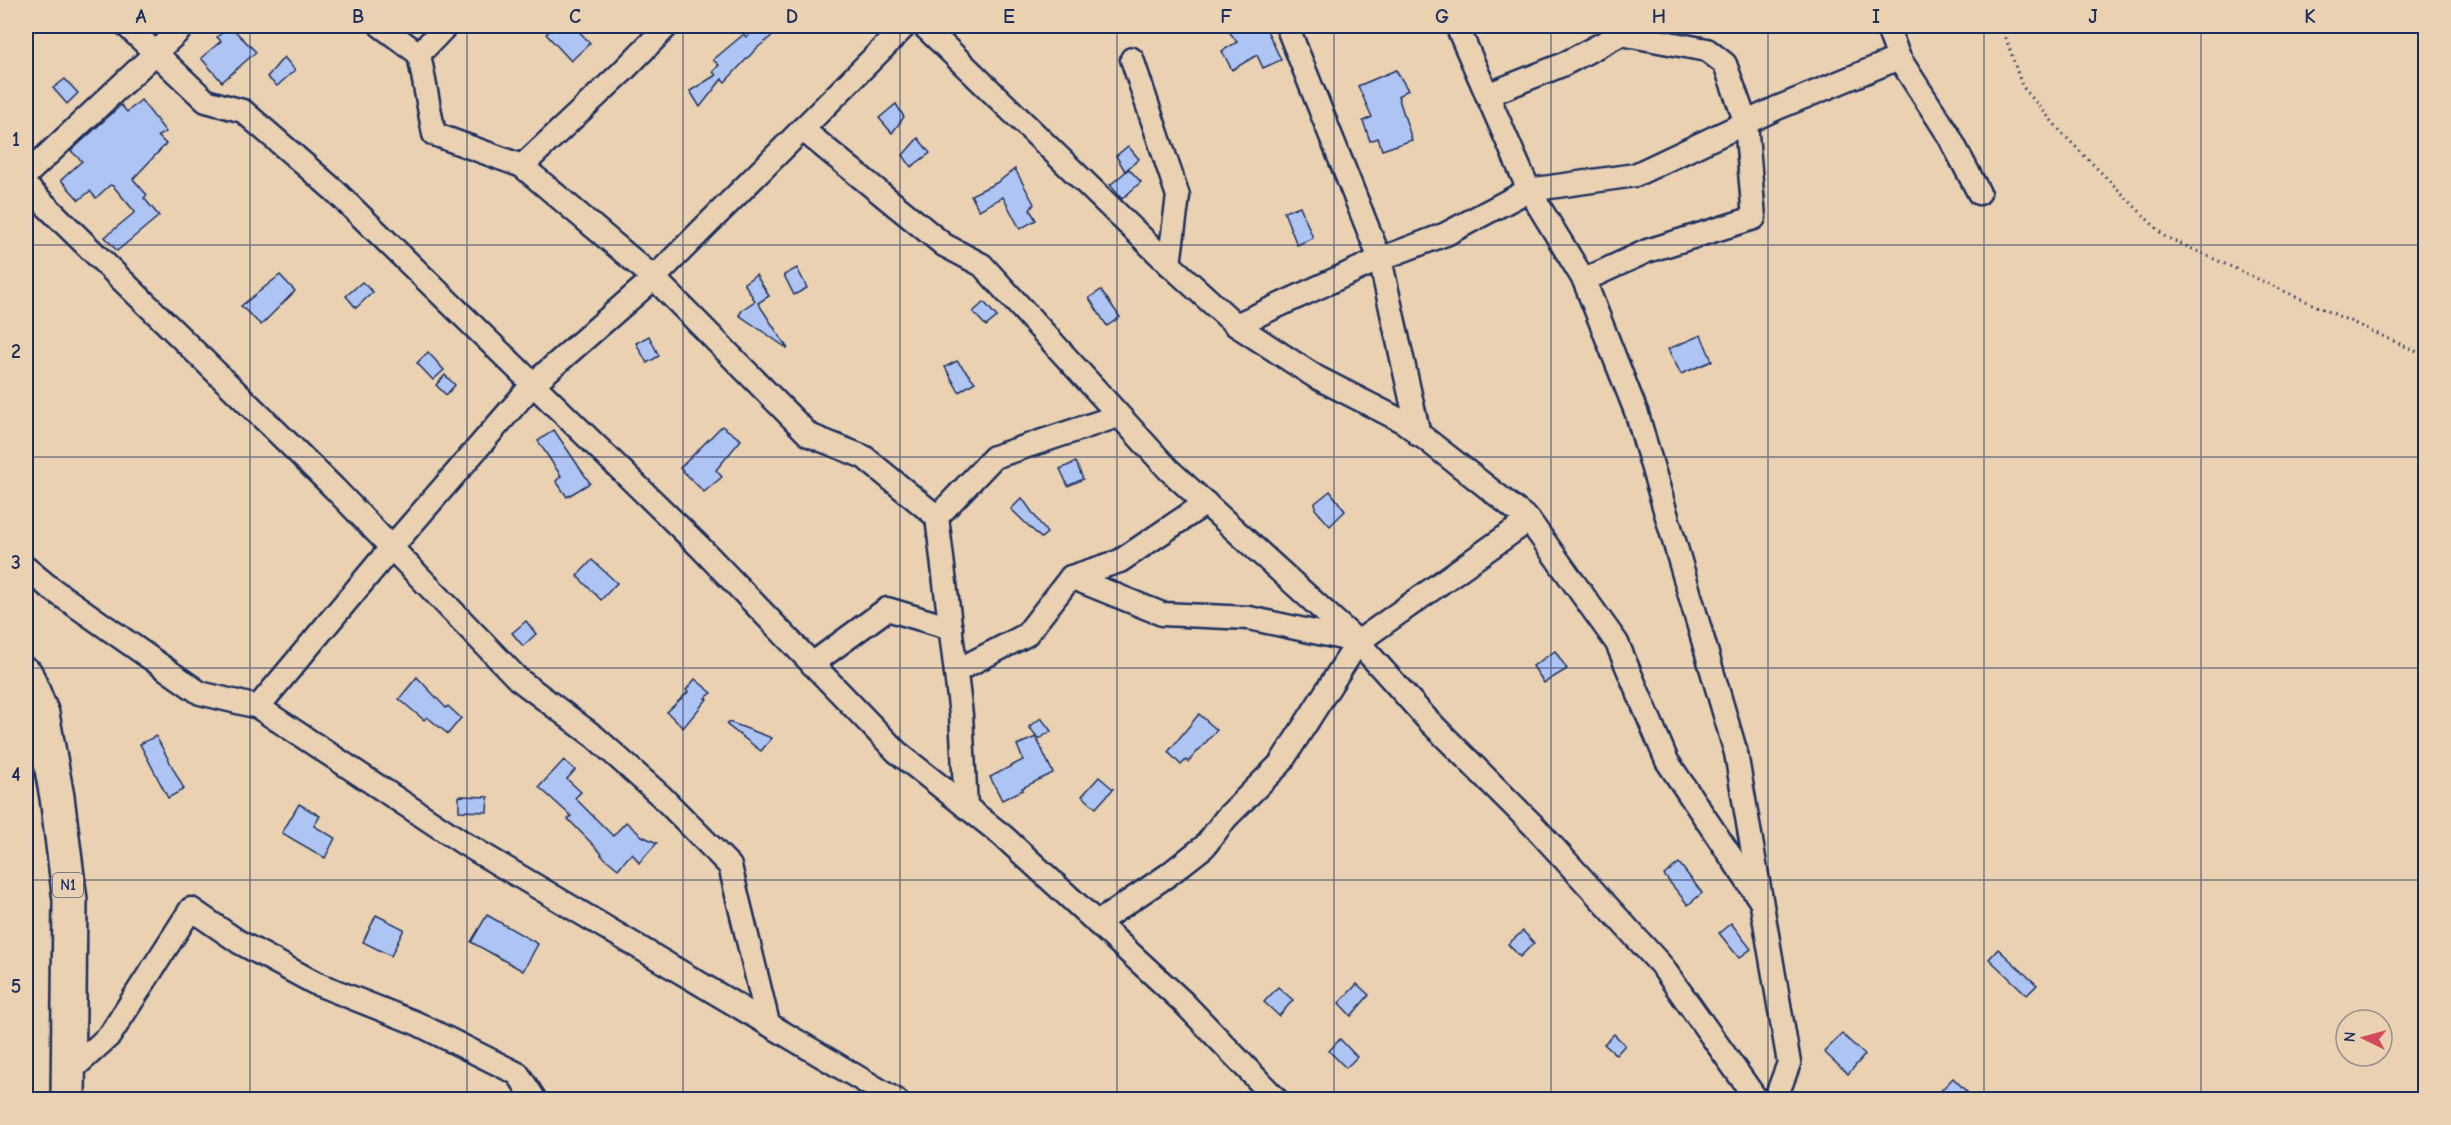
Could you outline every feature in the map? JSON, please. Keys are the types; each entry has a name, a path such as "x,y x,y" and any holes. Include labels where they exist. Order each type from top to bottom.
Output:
{"highway":[{"name":"N1","path":"26,675 42,714 57,797 70,900 68,1086"}],"street":[{"path":"127,26 206,101 243,111 286,146 335,191 699,546 897,752 1002,836 1183,1002 1277,1100"},
{"path":"26,175 184,26"},
{"path":"381,26 419,54 434,134 522,166 654,278 809,435 864,457 937,517 962,715 966,807"},
{"path":"419,54 446,26"},
{"path":"522,166 621,73 667,26"},
{"path":"258,707 391,548 533,384 654,278 905,26"},
{"path":"924,26 1169,264 1236,325 1316,377 1404,422 1529,520 1617,643 1667,761 1760,900"},
{"path":"1287,26 1380,258 1419,435"},
{"path":"1457,26 1529,190 1584,280 1637,414 1736,753 1789,1063 1774,1100"},
{"path":"1887,26 1899,58 1948,134 1979,193"},
{"path":"1487,95 1562,65 1621,34 1707,50 1725,64 1746,123 1754,218 1647,251 1584,280"},
{"path":"1236,325 1380,258 1446,234 1529,190 1635,175 1746,123 1899,58"},
{"path":"1132,59 1178,196 1169,264"},
{"path":"802,129 944,245 982,265 1169,470 1358,642 1426,719 1534,826 1661,965 1757,1100"},
{"path":"26,186 334,488 518,679 595,737 661,796 730,866 768,1023"},
{"path":"937,517 994,457 1118,416"},
{"path":"956,671 1026,635 1071,577 1120,561 1206,503"},
{"path":"1097,923 1168,875 1205,846 1226,818 1280,764 1358,642 1529,520"},
{"path":"26,567 49,587 200,693 258,707 465,844 896,1100"},
{"path":"1071,577 1162,614 1249,618 1358,642"},
{"path":"813,664 887,609 951,628"},
{"path":"68,1086 110,1035 191,909 239,942 315,982 416,1023 518,1074 535,1100"}],"path":[{"path":"2002,26 2022,86 2063,134 2164,236 2426,356"}],"building":[{"path":"230,26 256,52 222,82 201,58 221,41 217,37"},
{"path":"555,26 574,26 590,43 571,61 546,34"},
{"path":"761,26 766,26 773,35 756,49 725,82 722,79 700,107 690,91 716,75 713,72 719,65 713,60 744,34 746,37"},
{"path":"1225,26 1265,26 1281,60 1263,68 1257,55 1232,70 1222,51 1237,42"},
{"path":"284,57 295,70 277,86 267,77"},
{"path":"1396,70 1408,90 1398,96 1412,140 1382,150 1378,138 1370,141 1363,121 1372,117 1358,86"},
{"path":"65,79 78,93 67,104 53,88"},
{"path":"141,100 166,132 158,136 166,144 133,179 147,195 144,198 159,216 117,251 105,237 135,212 113,186 110,185 96,198 90,191 79,200 61,180 82,161 71,151 121,105 127,112"},
{"path":"896,104 904,117 892,133 879,118"},
{"path":"918,138 930,153 911,167 903,155"},
{"path":"1128,146 1139,159 1125,171 1116,156"},
{"path":"1015,169 1034,204 1030,210 1036,220 1020,229 1003,197 979,210 971,195 998,182"},
{"path":"1129,169 1141,182 1122,199 1110,185"},
{"path":"1300,206 1313,238 1297,245 1284,212"},
{"path":"797,268 807,288 794,295 784,275"},
{"path":"280,275 295,291 261,325 241,306"},
{"path":"756,275 769,296 758,303 788,349 739,315 743,309 755,301 744,283"},
{"path":"362,282 373,292 356,308 346,296"},
{"path":"1101,290 1120,317 1107,326 1089,298"},
{"path":"984,302 997,317 986,326 973,312"},
{"path":"1701,335 1712,361 1681,374 1668,349"},
{"path":"649,336 659,356 647,363 636,343"},
{"path":"428,352 444,370 433,380 417,363"},
{"path":"957,361 975,382 959,392 945,367"},
{"path":"445,375 455,385 446,395 436,385"},
{"path":"722,426 741,440 716,470 722,477 704,492 680,468"},
{"path":"554,430 590,483 567,497 556,481 561,476 538,441"},
{"path":"1076,462 1083,479 1068,486 1060,469"},
{"path":"1330,491 1345,511 1330,526 1315,509 1315,503"},
{"path":"1022,498 1047,533 1041,538 1011,509"},
{"path":"592,560 617,583 601,600 577,576"},
{"path":"526,621 536,634 523,646 512,633"},
{"path":"1555,651 1567,669 1544,683 1533,666"},
{"path":"417,677 446,708 448,706 461,718 448,734 427,717 424,720 399,699"},
{"path":"695,679 712,693 705,698 707,699 683,728 667,712 688,692 686,690"},
{"path":"1199,714 1217,730 1188,762 1186,760 1181,765 1168,752"},
{"path":"1041,718 1051,731 1039,739 1029,727"},
{"path":"729,722 772,738 761,751 727,725"},
{"path":"156,736 184,789 168,798 140,744"},
{"path":"1036,737 1053,773 1002,800 990,777 1023,760 1017,745"},
{"path":"564,760 575,770 567,779 581,792 575,798 613,836 626,822 642,836 657,843 639,863 632,853 618,869 601,855 568,819 571,816 539,787"},
{"path":"1099,777 1113,789 1096,808 1082,796"},
{"path":"459,796 488,797 487,812 459,811"},
{"path":"299,804 320,816 314,826 335,838 325,858 282,833"},
{"path":"1679,863 1702,893 1688,905 1664,875"},
{"path":"376,915 404,929 391,956 363,942"},
{"path":"487,915 538,944 523,971 471,942"},
{"path":"1731,923 1751,949 1739,958 1719,933"},
{"path":"1523,931 1534,943 1520,957 1508,944"},
{"path":"1998,949 2037,985 2027,995 1989,959"},
{"path":"1357,984 1369,995 1351,1016 1339,1003"},
{"path":"1278,987 1293,1000 1279,1016 1264,1002"},
{"path":"1614,1034 1625,1045 1616,1055 1604,1044"},
{"path":"1842,1034 1865,1055 1848,1074 1824,1052"},
{"path":"1340,1039 1357,1057 1346,1068 1329,1051"},
{"path":"1953,1078 1975,1100 1932,1100"}]}
